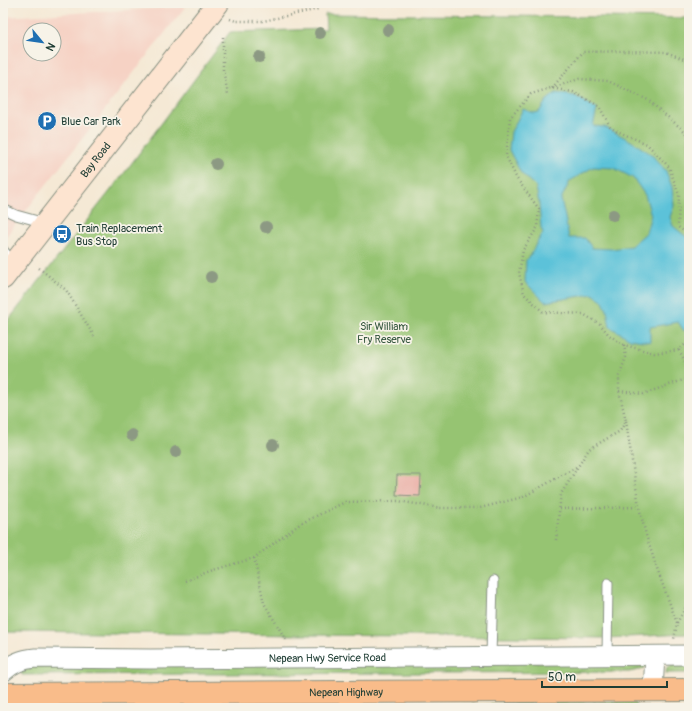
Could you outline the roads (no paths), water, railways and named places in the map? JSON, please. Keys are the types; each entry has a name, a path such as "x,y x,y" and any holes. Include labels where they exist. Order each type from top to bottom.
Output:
{"highway":[{"name":"Nepean Highway","path":"3,694 653,699 689,690"}],"main road":[{"name":"Bay Road","path":"7,264 46,223 218,3"}],"street":[{"path":"653,699 663,655"},
{"name":"Nepean Hwy Service Road","path":"3,672 18,662 35,658 150,659 689,655"}],"lane":[{"path":"3,209 16,215 46,223"},
{"path":"492,656 493,581"},
{"path":"607,656 608,582"}],"water":[{"path":"556,93 575,96 597,109 593,126 605,127 631,141 651,154 666,171 672,187 674,206 670,217 673,226 689,239 689,327 684,331 678,322 650,327 650,342 630,339 610,327 607,310 602,300 593,294 545,302 525,282 526,260 530,256 543,233 541,228 536,187 521,173 509,150 511,132 523,109 533,113 539,112 546,101","holes":["593,167 614,168 633,178 645,195 651,215 646,233 631,246 612,249 592,248 585,238 569,238 561,199 570,181"]}],"place":[{"name":"Blue Car Park","path":"47,121"},
{"name":"Train Replacement Bus Stop","path":"62,234"}],"park label":[{"name":"Sir William Fry Reserve","path":"384,332"}]}
